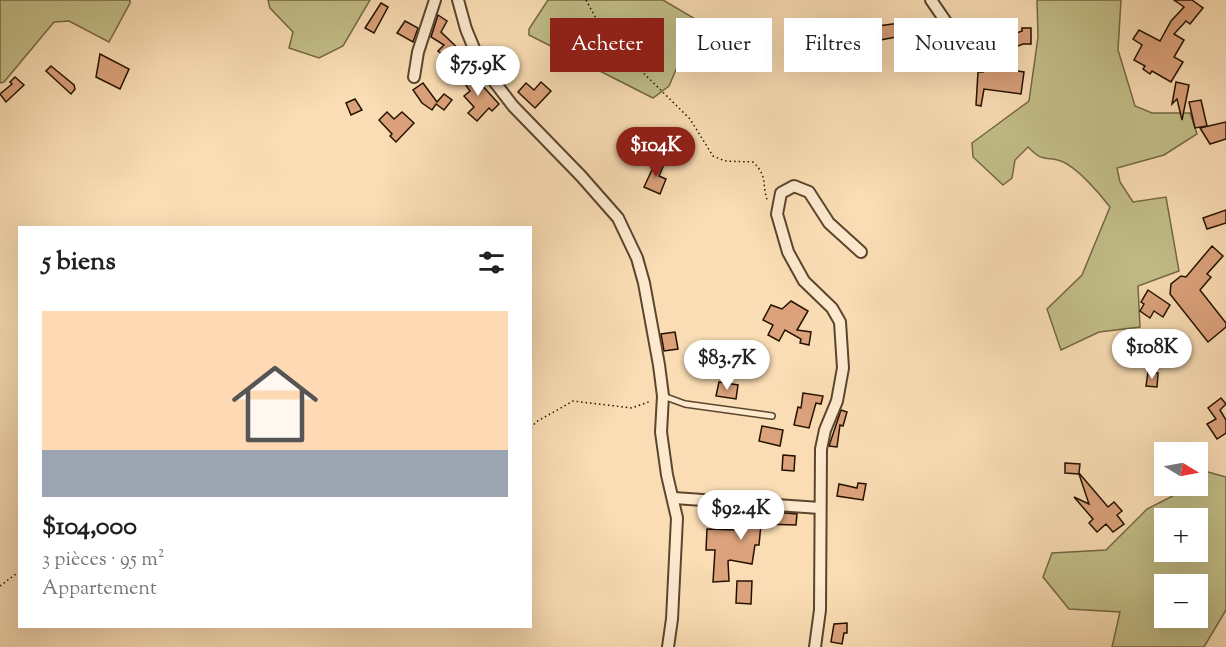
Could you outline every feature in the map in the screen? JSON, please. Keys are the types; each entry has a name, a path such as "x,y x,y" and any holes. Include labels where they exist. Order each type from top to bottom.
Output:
{"street":[{"path":"414,76 418,52 435,0"},
{"path":"458,0 466,29 480,63 513,106 618,218 637,258 644,283 663,396 661,432 667,475 677,518 672,620 668,647"},
{"path":"931,0 943,18"},
{"path":"815,647 820,610 821,449 825,430 837,401 843,368 840,322 832,308 804,281 788,252 777,214 781,193 794,186 809,192 829,223 861,252"},
{"path":"674,498 820,508"}],"lane":[{"path":"663,396 685,404 772,416"}],"path":[{"path":"586,0 605,35 690,119 713,156 725,161 753,162 761,170 766,183 766,198 771,210 777,214"},
{"path":"532,428 536,422 573,401 632,408 663,396"},
{"path":"0,586 18,572"}],"shaded area":[{"path":"0,0 130,0 130,3 109,42 69,21 54,22 4,82 0,83"},
{"path":"268,0 370,0 343,46 319,58 289,48 293,32 270,8"},
{"path":"548,0 663,0 694,18 676,18 676,70 669,86 653,98 602,72 664,72 664,18 550,18 550,46 529,35 529,29"},
{"path":"1037,0 1121,0 1118,50 1135,106 1152,113 1190,113 1197,134 1164,155 1117,168 1120,182 1133,202 1166,197 1179,271 1138,286 1140,327 1099,332 1061,350 1047,309 1082,275 1110,207 1074,169 1061,161 1041,157 1028,147 1015,160 1012,178 1003,185 973,157 972,143 1029,101 1038,37"},
{"path":"1208,472 1226,477 1226,610 1204,647 1112,647 1120,612 1069,609 1043,577 1052,553 1106,550 1147,509 1172,496 1208,496"}],"building":[{"path":"1174,0 1192,0 1203,8 1190,24 1186,21 1174,34 1184,40 1174,57 1183,62 1171,82 1152,71 1150,74 1143,69 1145,66 1134,60 1142,45 1133,39 1139,30 1160,41 1171,21 1184,7"},
{"path":"381,3 388,7 374,33 365,28"},
{"path":"438,15 447,21 441,32 463,53 461,56 458,54 451,62 438,51 444,45 431,37"},
{"path":"405,21 418,28 413,42 397,33"},
{"path":"894,24 894,37 882,40 882,25"},
{"path":"1022,28 1031,28 1031,44 1018,46 1018,33 1022,31"},
{"path":"100,54 129,69 120,89 96,77"},
{"path":"51,66 74,85 75,89 71,94 46,71"},
{"path":"469,71 499,104 492,111 489,108 477,121 468,113 474,107 464,96 470,91 461,78"},
{"path":"978,72 1024,72 1021,94 984,89 981,106 976,105"},
{"path":"15,77 24,85 6,102 0,94 12,84 10,82"},
{"path":"541,82 551,91 535,108 518,92 526,83 534,90"},
{"path":"1176,82 1189,85 1182,120 1177,99 1172,104"},
{"path":"423,83 437,102 444,94 452,100 444,110 436,104 432,110 422,103 413,90"},
{"path":"355,99 362,110 351,115 346,103"},
{"path":"1201,100 1207,126 1195,128 1189,102"},
{"path":"387,112 394,119 402,112 414,123 396,142 379,120"},
{"path":"1226,122 1226,139 1210,144 1200,128"},
{"path":"657,159 665,162 659,176 666,179 660,194 644,187"},
{"path":"1226,210 1226,223 1207,229 1203,218"},
{"path":"1212,246 1223,256 1207,274 1211,277 1200,290 1226,323 1226,327 1208,342 1170,294 1171,284 1181,276 1186,277"},
{"path":"1148,290 1170,305 1163,317 1154,311 1150,318 1140,311 1144,304 1141,302"},
{"path":"791,301 808,311 797,330 811,332 809,345 800,343 801,339 785,330 779,341 768,335 773,325 763,320 771,305 782,309"},
{"path":"675,332 678,349 664,351 661,334"},
{"path":"1160,339 1174,349 1165,361 1152,352"},
{"path":"1148,372 1158,373 1157,387 1146,386"},
{"path":"719,382 738,385 736,399 716,396"},
{"path":"803,393 823,396 821,404 816,403 809,428 794,425 798,407 801,408"},
{"path":"1221,398 1226,404 1220,410 1226,420 1226,433 1217,439 1207,424 1216,419 1208,408"},
{"path":"841,410 847,412 843,426 840,425 837,447 829,446"},
{"path":"762,426 783,430 780,446 759,441"},
{"path":"783,455 795,456 794,471 782,470"},
{"path":"1065,463 1080,464 1079,473 1108,507 1114,502 1122,511 1117,515 1124,524 1113,532 1106,524 1097,532 1089,523 1093,519 1074,497 1089,504 1079,474 1065,473"},
{"path":"858,483 866,484 863,500 837,496 839,484 857,488"},
{"path":"774,512 797,514 796,525 761,524 759,545 755,545 752,564 730,560 728,561 729,581 713,582 715,550 706,550 707,529 738,530 740,515 774,516"},
{"path":"737,581 752,581 751,604 736,603"},
{"path":"847,623 847,633 844,633 842,644 831,642 834,624"}]}
